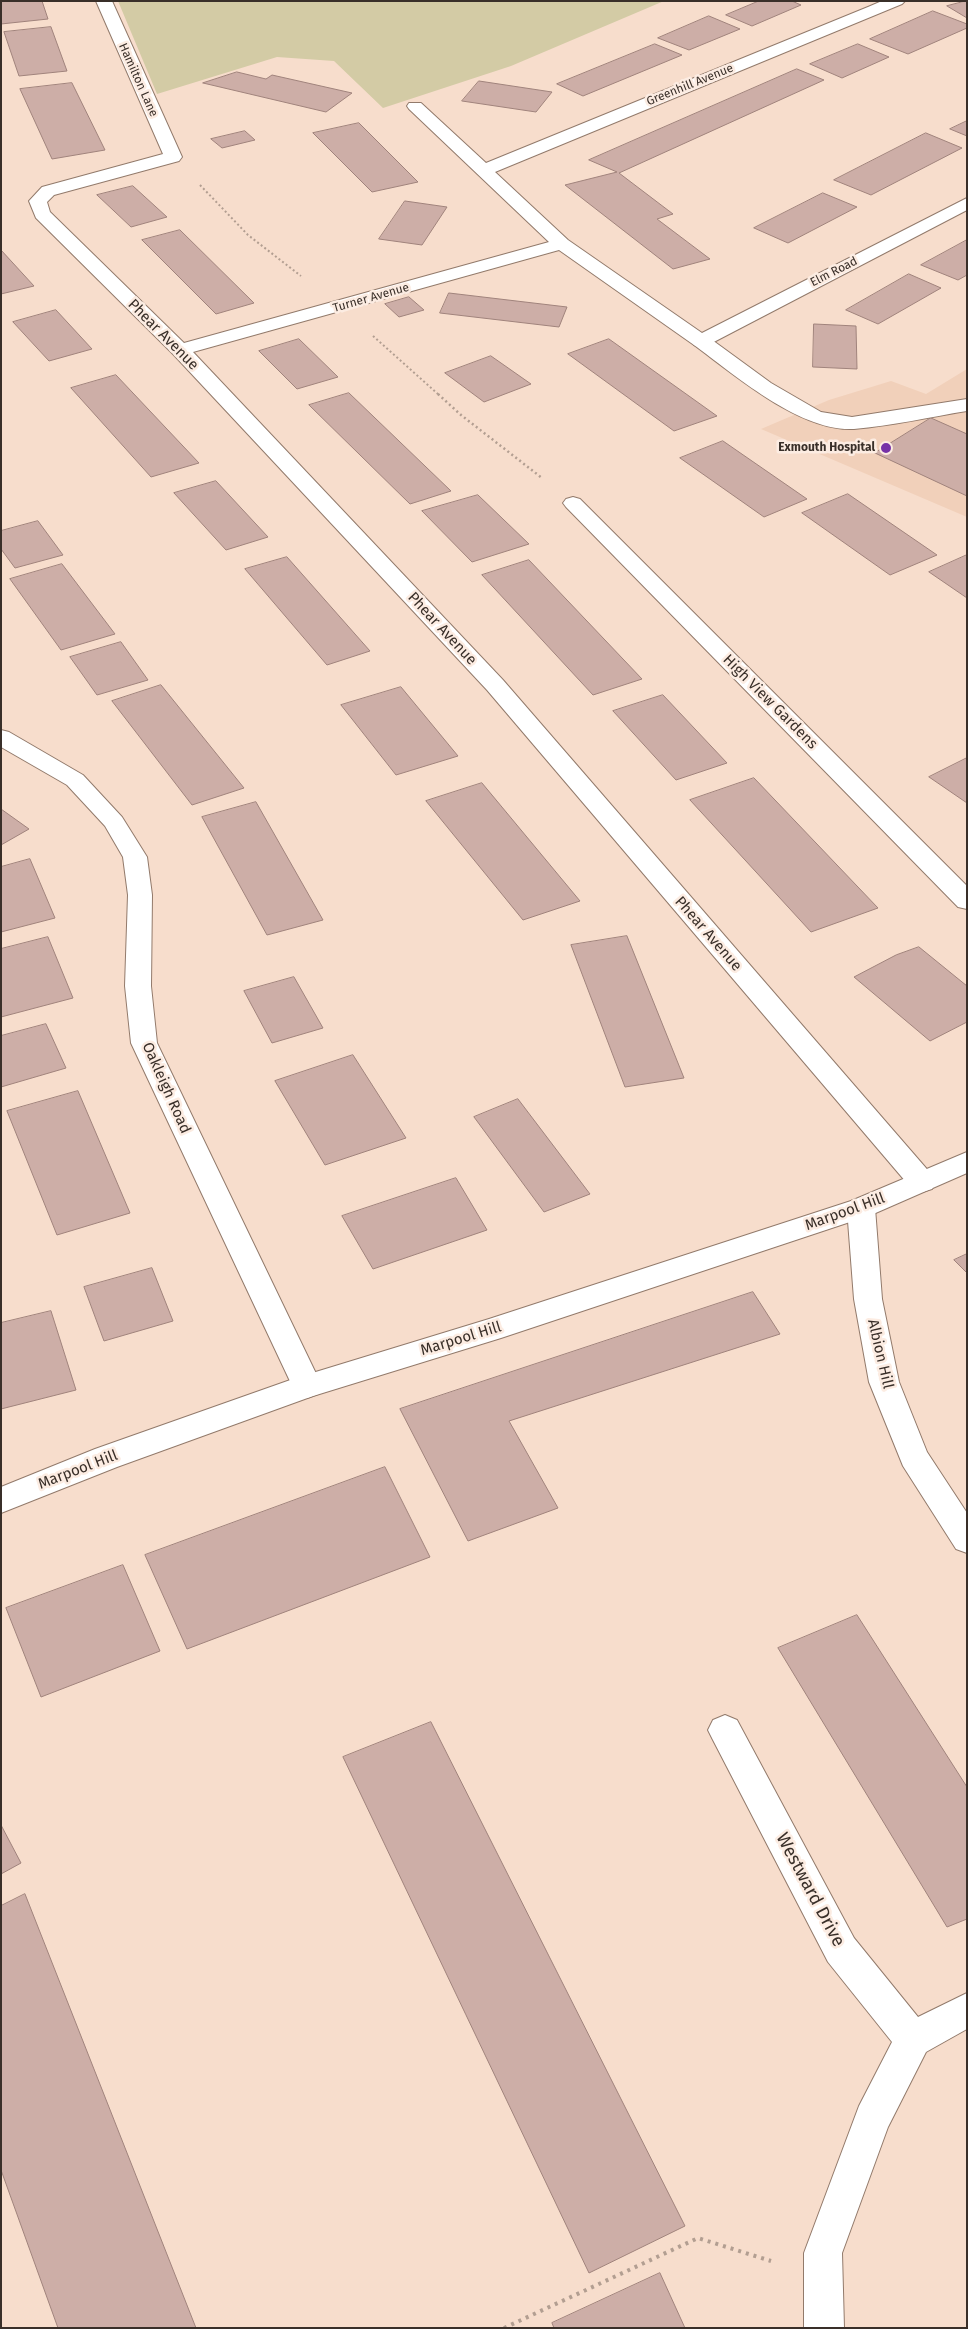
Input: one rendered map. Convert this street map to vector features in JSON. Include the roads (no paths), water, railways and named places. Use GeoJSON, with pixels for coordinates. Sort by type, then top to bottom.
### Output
{"type":"FeatureCollection","features":[{"type":"Feature","properties":{"kind":"street","name":"Hamilton Lane"},"geometry":{"type":"LineString","coordinates":[[104,1],[174,157]]}},
{"type":"Feature","properties":{"kind":"street","name":"Greenhill Avenue"},"geometry":{"type":"LineString","coordinates":[[484,170],[897,1]]}},
{"type":"Feature","properties":{"kind":"street"},"geometry":{"type":"LineString","coordinates":[[415,106],[562,244],[764,387],[815,417],[852,423],[967,405]]}},
{"type":"Feature","properties":{"kind":"street","name":"Phear Avenue"},"geometry":{"type":"LineString","coordinates":[[174,157],[48,191],[38,201],[42,214],[180,350],[495,685],[922,1182]]}},
{"type":"Feature","properties":{"kind":"street","name":"Elm Road"},"geometry":{"type":"LineString","coordinates":[[701,341],[967,203]]}},
{"type":"Feature","properties":{"kind":"street","name":"Turner Avenue"},"geometry":{"type":"LineString","coordinates":[[180,350],[562,244]]}},
{"type":"Feature","properties":{"kind":"street","name":"High View Gardens"},"geometry":{"type":"LineString","coordinates":[[573,503],[967,901]]}},
{"type":"Feature","properties":{"kind":"street","name":"Oakleigh Road"},"geometry":{"type":"LineString","coordinates":[[1,737],[75,780],[114,822],[135,857],[140,895],[138,986],[144,1043],[307,1386]]}},
{"type":"Feature","properties":{"kind":"street","name":"Marpool Hill"},"geometry":{"type":"LineString","coordinates":[[1,1500],[106,1458],[307,1386],[491,1330],[861,1208],[967,1162]]}},
{"type":"Feature","properties":{"kind":"street","name":"Albion Hill"},"geometry":{"type":"LineString","coordinates":[[861,1208],[868,1299],[884,1382],[914,1457],[967,1540]]}},
{"type":"Feature","properties":{"kind":"street","name":"Westward Drive"},"geometry":{"type":"LineString","coordinates":[[725,1730],[841,1950],[913,2038]]}},
{"type":"Feature","properties":{"kind":"street"},"geometry":{"type":"LineString","coordinates":[[824,2328],[823,2253],[872,2119],[913,2038],[967,2010]]}},
{"type":"Feature","properties":{"kind":"place","name":"Exmouth Hospital"},"geometry":{"type":"Point","coordinates":[886,448]}}]}
